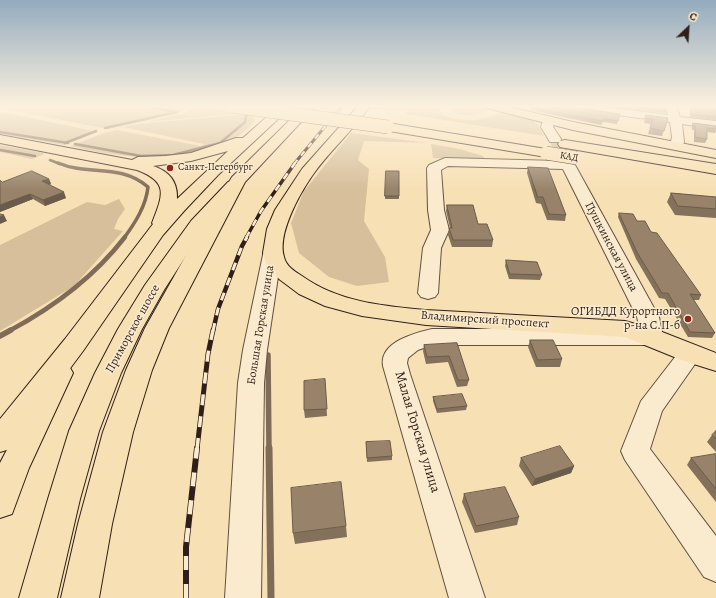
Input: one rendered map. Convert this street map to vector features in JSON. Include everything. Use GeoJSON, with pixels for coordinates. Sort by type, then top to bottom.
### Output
{"type":"FeatureCollection","features":[{"type":"Feature","properties":{"kind":"main road"},"geometry":{"type":"LineString","coordinates":[[106,159],[145,161],[182,159],[241,141],[252,134]]}},
{"type":"Feature","properties":{"kind":"main road"},"geometry":{"type":"LineString","coordinates":[[0,440],[74,345],[157,231],[178,207],[213,172],[254,134]]}},
{"type":"Feature","properties":{"kind":"main road","name":"Приморское шоссе"},"geometry":{"type":"LineString","coordinates":[[38,598],[64,499],[84,431],[108,373],[130,329],[152,290],[197,225],[283,134]]}},
{"type":"Feature","properties":{"kind":"main road","name":"Большая Горская улица"},"geometry":{"type":"LineString","coordinates":[[273,250],[281,212],[309,170],[340,134]]}},
{"type":"Feature","properties":{"kind":"main road","name":"КАД"},"geometry":{"type":"LineString","coordinates":[[475,134],[716,169]]}},
{"type":"Feature","properties":{"kind":"main road"},"geometry":{"type":"LineString","coordinates":[[615,134],[716,154]]}},
{"type":"Feature","properties":{"kind":"main road"},"geometry":{"type":"LineString","coordinates":[[0,140],[147,168],[165,178],[168,184],[169,199],[157,231]]}},
{"type":"Feature","properties":{"kind":"main road","name":"КАД"},"geometry":{"type":"LineString","coordinates":[[552,144],[570,161],[716,182]]}},
{"type":"Feature","properties":{"kind":"main road"},"geometry":{"type":"LineString","coordinates":[[80,598],[95,524],[120,425],[139,370],[157,328],[238,180]]}},
{"type":"Feature","properties":{"kind":"main road","name":"Владимирский проспект"},"geometry":{"type":"LineString","coordinates":[[273,250],[275,260],[282,271],[302,287],[335,301],[382,312],[433,317],[618,328],[638,332],[703,358]]}},
{"type":"Feature","properties":{"kind":"main road"},"geometry":{"type":"LineString","coordinates":[[0,503],[13,468],[74,345]]}},
{"type":"Feature","properties":{"kind":"street"},"geometry":{"type":"LineString","coordinates":[[549,134],[552,144]]}},
{"type":"Feature","properties":{"kind":"street"},"geometry":{"type":"LineString","coordinates":[[677,134],[677,146]]}},
{"type":"Feature","properties":{"kind":"street"},"geometry":{"type":"LineString","coordinates":[[428,293],[432,248],[440,230],[436,210],[434,168],[445,162],[570,161]]}},
{"type":"Feature","properties":{"kind":"street","name":"Пушкинская улица"},"geometry":{"type":"LineString","coordinates":[[570,161],[648,317],[652,337]]}},
{"type":"Feature","properties":{"kind":"street","name":"Большая Горская улица"},"geometry":{"type":"LineString","coordinates":[[243,598],[251,383],[264,295],[273,250]]}},
{"type":"Feature","properties":{"kind":"street"},"geometry":{"type":"LineString","coordinates":[[264,295],[267,291],[278,285],[291,284],[302,287]]}},
{"type":"Feature","properties":{"kind":"street","name":"Малая Горская улица"},"geometry":{"type":"LineString","coordinates":[[467,598],[398,374],[395,362],[398,353],[419,339],[432,337],[652,337]]}},
{"type":"Feature","properties":{"kind":"street"},"geometry":{"type":"LineString","coordinates":[[703,358],[650,408],[635,451],[716,564]]}},
{"type":"Feature","properties":{"kind":"shaded area"},"geometry":{"type":"Polygon","coordinates":[[[0,134],[93,134],[64,145],[0,134]]]}},
{"type":"Feature","properties":{"kind":"shaded area"},"geometry":{"type":"Polygon","coordinates":[[[102,134],[138,134],[201,146],[204,144],[156,134],[240,134],[217,147],[193,154],[168,157],[117,155],[71,146],[102,134]]]}},
{"type":"Feature","properties":{"kind":"shaded area"},"geometry":{"type":"Polygon","coordinates":[[[350,134],[428,143],[364,141],[358,160],[369,169],[364,221],[385,257],[389,282],[357,286],[329,277],[299,253],[291,223],[304,191],[350,134]]]}},
{"type":"Feature","properties":{"kind":"shaded area"},"geometry":{"type":"Polygon","coordinates":[[[531,134],[543,134],[544,136],[531,134]]]}},
{"type":"Feature","properties":{"kind":"shaded area"},"geometry":{"type":"Polygon","coordinates":[[[431,144],[460,149],[483,156],[485,159],[433,158],[431,144]]]}},
{"type":"Feature","properties":{"kind":"shaded area"},"geometry":{"type":"Polygon","coordinates":[[[0,145],[44,154],[32,159],[0,152],[0,145]]]}},
{"type":"Feature","properties":{"kind":"shaded area"},"geometry":{"type":"Polygon","coordinates":[[[119,199],[125,209],[118,219],[114,229],[123,231],[74,286],[0,331],[0,245],[87,202],[105,205],[119,199]]]}},
{"type":"Feature","properties":{"kind":"building"},"geometry":{"type":"Polygon","coordinates":[[[695,134],[707,134],[707,139],[695,137],[695,134]]]}},
{"type":"Feature","properties":{"kind":"building"},"geometry":{"type":"Polygon","coordinates":[[[528,167],[548,168],[566,215],[549,214],[543,197],[538,197],[528,167]]]}},
{"type":"Feature","properties":{"kind":"building"},"geometry":{"type":"Polygon","coordinates":[[[32,171],[49,179],[42,181],[64,192],[43,200],[30,194],[0,205],[0,180],[2,182],[32,171]]]}},
{"type":"Feature","properties":{"kind":"building"},"geometry":{"type":"Polygon","coordinates":[[[386,171],[399,171],[399,196],[385,196],[386,171]]]}},
{"type":"Feature","properties":{"kind":"building"},"geometry":{"type":"Polygon","coordinates":[[[671,193],[716,197],[716,209],[678,206],[671,193]]]}},
{"type":"Feature","properties":{"kind":"building"},"geometry":{"type":"Polygon","coordinates":[[[447,205],[473,205],[478,224],[487,224],[493,240],[453,240],[449,228],[452,228],[447,205]]]}},
{"type":"Feature","properties":{"kind":"building"},"geometry":{"type":"Polygon","coordinates":[[[619,213],[633,214],[637,221],[645,221],[651,232],[657,233],[701,295],[690,294],[715,333],[690,332],[668,293],[662,293],[638,254],[619,213]]]}},
{"type":"Feature","properties":{"kind":"building"},"geometry":{"type":"Polygon","coordinates":[[[506,260],[537,262],[542,275],[510,274],[506,260]]]}},
{"type":"Feature","properties":{"kind":"building"},"geometry":{"type":"Polygon","coordinates":[[[530,340],[553,340],[562,359],[538,360],[530,340]]]}},
{"type":"Feature","properties":{"kind":"building"},"geometry":{"type":"Polygon","coordinates":[[[457,343],[469,380],[458,380],[449,356],[427,357],[424,345],[457,343]]]}},
{"type":"Feature","properties":{"kind":"building"},"geometry":{"type":"Polygon","coordinates":[[[325,379],[327,409],[304,410],[304,381],[325,379]]]}},
{"type":"Feature","properties":{"kind":"building"},"geometry":{"type":"Polygon","coordinates":[[[462,394],[467,406],[437,409],[433,397],[462,394]]]}},
{"type":"Feature","properties":{"kind":"building"},"geometry":{"type":"Polygon","coordinates":[[[716,431],[716,439],[712,435],[716,431]]]}},
{"type":"Feature","properties":{"kind":"building"},"geometry":{"type":"Polygon","coordinates":[[[390,441],[392,456],[367,458],[366,442],[390,441]]]}},
{"type":"Feature","properties":{"kind":"building"},"geometry":{"type":"Polygon","coordinates":[[[560,446],[574,466],[535,479],[521,458],[560,446]]]}},
{"type":"Feature","properties":{"kind":"building"},"geometry":{"type":"Polygon","coordinates":[[[716,454],[716,489],[691,458],[716,454]]]}},
{"type":"Feature","properties":{"kind":"building"},"geometry":{"type":"Polygon","coordinates":[[[341,482],[346,526],[293,533],[291,488],[341,482]]]}},
{"type":"Feature","properties":{"kind":"building"},"geometry":{"type":"Polygon","coordinates":[[[505,487],[519,517],[476,526],[464,494],[505,487]]]}},
{"type":"Feature","properties":{"kind":"waterway"},"geometry":{"type":"LineString","coordinates":[[12,134],[66,143]]}},
{"type":"Feature","properties":{"kind":"waterway"},"geometry":{"type":"LineString","coordinates":[[66,143],[88,134]]}},
{"type":"Feature","properties":{"kind":"waterway"},"geometry":{"type":"LineString","coordinates":[[75,144],[141,156],[173,155],[220,143],[231,134]]}},
{"type":"Feature","properties":{"kind":"waterway"},"geometry":{"type":"LineString","coordinates":[[0,150],[35,156]]}},
{"type":"Feature","properties":{"kind":"waterway"},"geometry":{"type":"LineString","coordinates":[[50,160],[60,164]]}},
{"type":"Feature","properties":{"kind":"waterway"},"geometry":{"type":"LineString","coordinates":[[58,163],[81,169],[115,172],[126,175],[148,187],[142,208],[124,238]]}},
{"type":"Feature","properties":{"kind":"waterway"},"geometry":{"type":"LineString","coordinates":[[9,331],[42,312],[87,278],[113,252],[125,237]]}},
{"type":"Feature","properties":{"kind":"waterway"},"geometry":{"type":"LineString","coordinates":[[0,336],[11,330]]}},
{"type":"Feature","properties":{"kind":"waterway"},"geometry":{"type":"LineString","coordinates":[[268,355],[269,449]]}},
{"type":"Feature","properties":{"kind":"waterway"},"geometry":{"type":"LineString","coordinates":[[269,448],[271,598]]}},
{"type":"Feature","properties":{"kind":"tunnel"},"geometry":{"type":"LineString","coordinates":[[555,139],[565,160]]}},
{"type":"Feature","properties":{"kind":"railway"},"geometry":{"type":"LineString","coordinates":[[294,164],[319,134]]}},
{"type":"Feature","properties":{"kind":"railway"},"geometry":{"type":"LineString","coordinates":[[246,238],[261,211],[295,163]]}},
{"type":"Feature","properties":{"kind":"railway"},"geometry":{"type":"LineString","coordinates":[[213,331],[218,309],[242,246],[247,237]]}},
{"type":"Feature","properties":{"kind":"railway"},"geometry":{"type":"LineString","coordinates":[[197,449],[208,354],[213,330]]}},
{"type":"Feature","properties":{"kind":"railway"},"geometry":{"type":"LineString","coordinates":[[186,598],[186,547],[197,448]]}},
{"type":"Feature","properties":{"kind":"place","name":"Санкт-Петербург"},"geometry":{"type":"Point","coordinates":[170,168]}},
{"type":"Feature","properties":{"kind":"place","name":"ОГИБДД Курортного р-на С.П-б"},"geometry":{"type":"Point","coordinates":[688,319]}}]}
